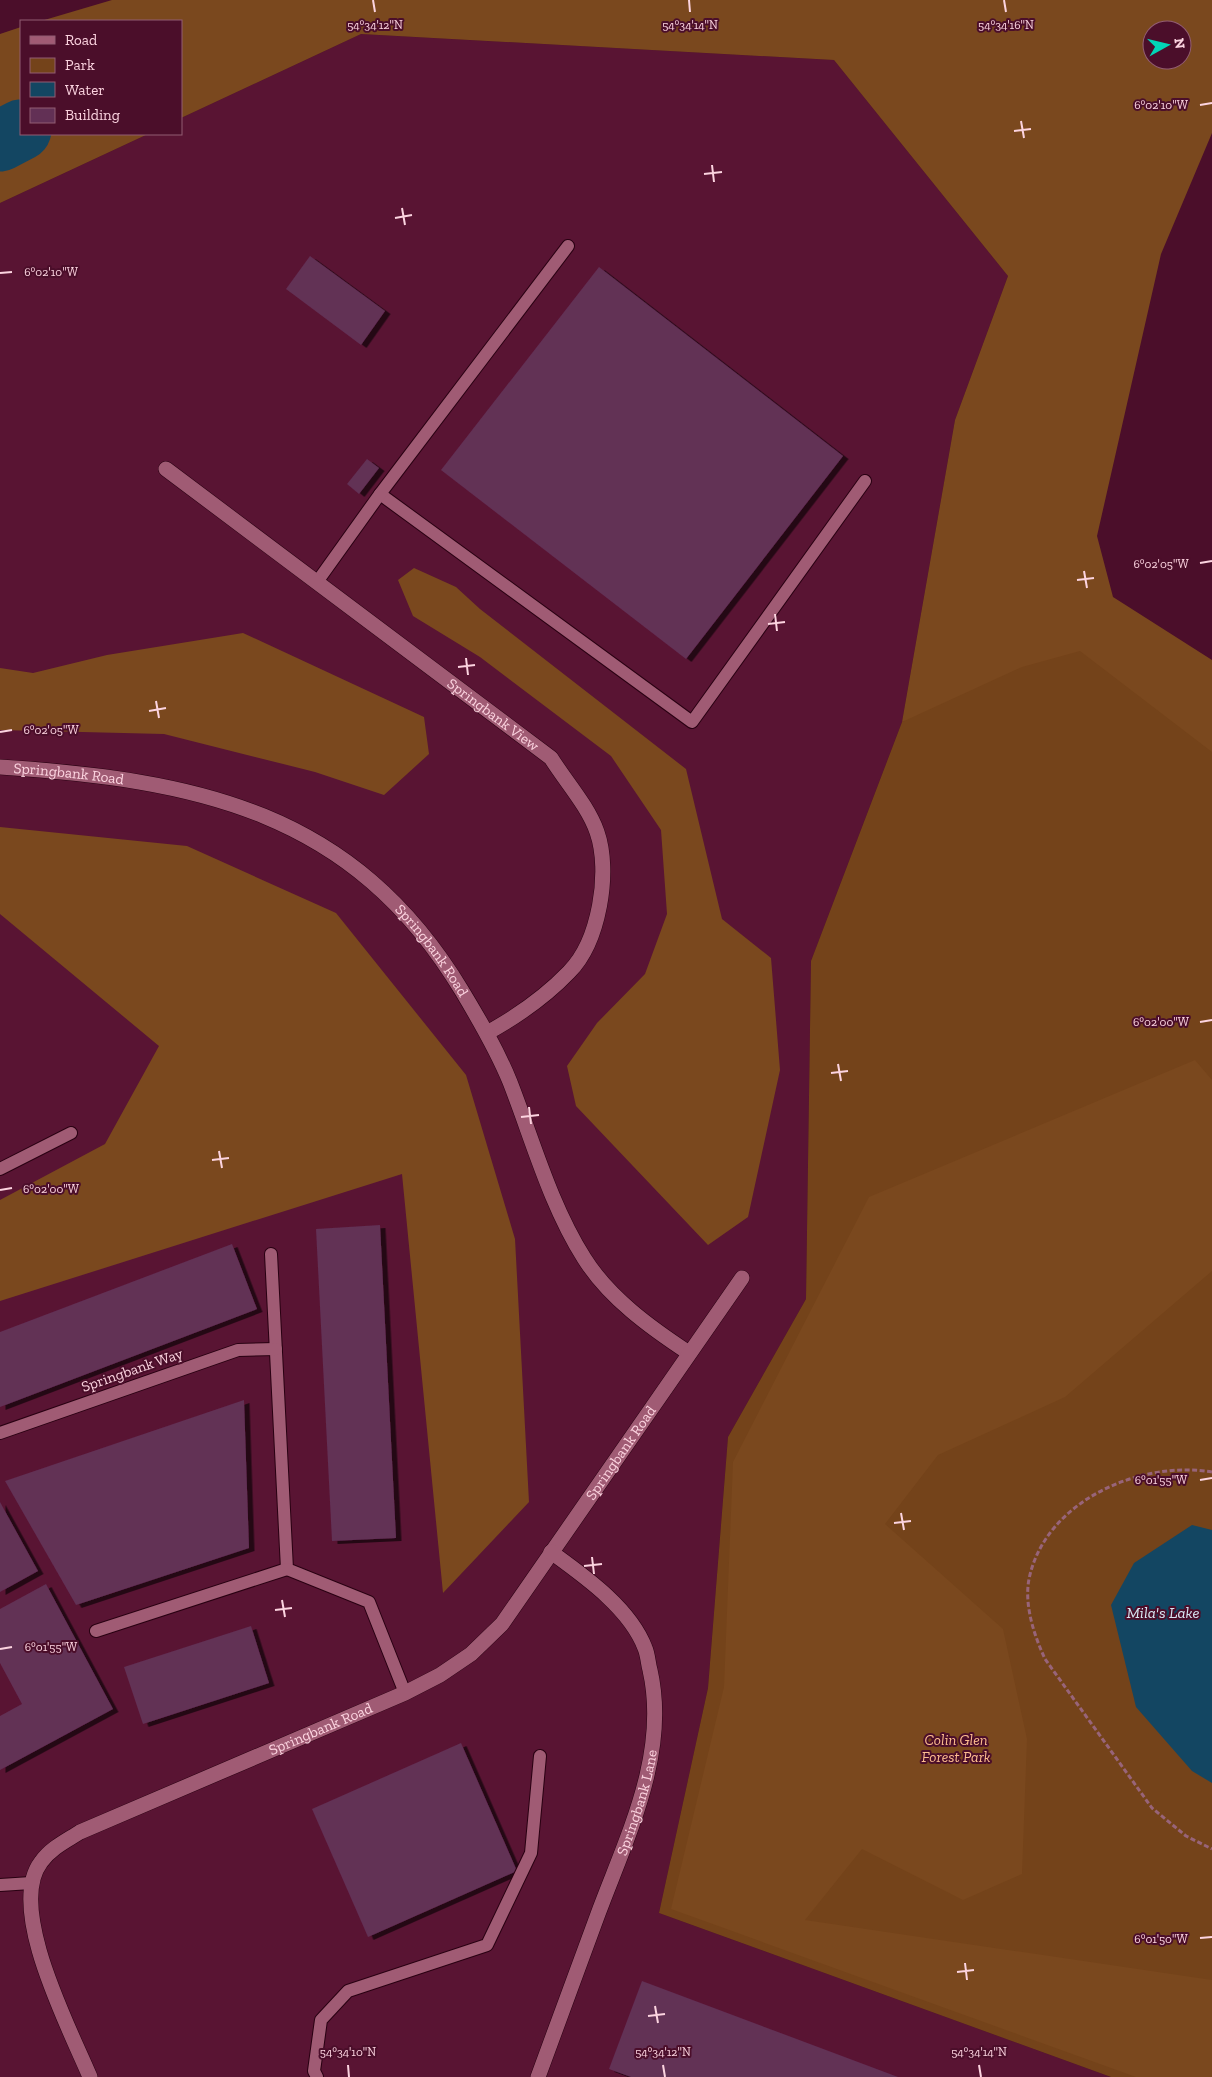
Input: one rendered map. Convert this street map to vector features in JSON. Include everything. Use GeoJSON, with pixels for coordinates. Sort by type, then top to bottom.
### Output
{"type":"FeatureCollection","features":[{"type":"Feature","properties":{"kind":"street","name":"Springbank View"},"geometry":{"type":"LineString","coordinates":[[166,469],[551,758],[585,809],[597,832],[602,860],[603,889],[596,921],[586,947],[570,971],[511,1018],[487,1033]]}},
{"type":"Feature","properties":{"kind":"street","name":"Springbank Road"},"geometry":{"type":"LineString","coordinates":[[0,767],[106,776],[167,786],[227,801],[287,825],[332,851],[376,883],[420,930],[453,976],[487,1033],[509,1080],[539,1162],[566,1225],[585,1260],[607,1286],[635,1314],[689,1353]]}},
{"type":"Feature","properties":{"kind":"street","name":"Springbank Road"},"geometry":{"type":"LineString","coordinates":[[90,2077],[42,1963],[32,1922],[31,1883],[40,1863],[56,1847],[80,1832],[405,1693],[440,1675],[471,1654],[502,1624],[742,1278]]}},
{"type":"Feature","properties":{"kind":"street","name":"Springbank Lane"},"geometry":{"type":"LineString","coordinates":[[538,2077],[640,1801],[653,1750],[655,1715],[653,1683],[645,1648],[628,1617],[585,1578],[551,1552]]}},
{"type":"Feature","properties":{"kind":"lane"},"geometry":{"type":"LineString","coordinates":[[317,582],[380,494],[568,246]]}},
{"type":"Feature","properties":{"kind":"lane"},"geometry":{"type":"LineString","coordinates":[[380,494],[692,722],[865,481]]}},
{"type":"Feature","properties":{"kind":"lane"},"geometry":{"type":"LineString","coordinates":[[0,1169],[70,1133]]}},
{"type":"Feature","properties":{"kind":"lane"},"geometry":{"type":"LineString","coordinates":[[271,1254],[288,1569]]}},
{"type":"Feature","properties":{"kind":"lane","name":"Springbank Way"},"geometry":{"type":"LineString","coordinates":[[0,1434],[238,1350],[276,1349]]}},
{"type":"Feature","properties":{"kind":"lane"},"geometry":{"type":"LineString","coordinates":[[96,1631],[288,1569],[370,1602],[405,1693]]}},
{"type":"Feature","properties":{"kind":"lane"},"geometry":{"type":"LineString","coordinates":[[317,2077],[314,2071],[321,2020],[348,1991],[487,1945],[531,1853],[540,1756]]}},
{"type":"Feature","properties":{"kind":"lane"},"geometry":{"type":"LineString","coordinates":[[0,1885],[31,1883]]}},
{"type":"Feature","properties":{"kind":"path"},"geometry":{"type":"LineString","coordinates":[[1212,1472],[1196,1469],[1151,1473],[1106,1487],[1087,1500],[1055,1528],[1042,1545],[1033,1563],[1029,1581],[1029,1600],[1037,1642],[1046,1659],[1152,1808],[1186,1836],[1212,1849]]}},
{"type":"Feature","properties":{"kind":"shaded area"},"geometry":{"type":"Polygon","coordinates":[[[361,34],[834,60],[1008,276],[955,420],[902,722],[811,961],[806,1299],[728,1437],[708,1688],[659,1913],[1111,2077],[0,2077],[0,203],[146,135],[182,135],[182,118],[361,34]]]}},
{"type":"Feature","properties":{"kind":"green space"},"geometry":{"type":"Polygon","coordinates":[[[112,0],[1212,0],[1212,133],[1161,254],[1097,536],[1113,597],[1212,660],[1212,752],[1080,651],[1022,667],[902,722],[955,420],[1008,276],[834,60],[361,34],[182,118],[182,20],[44,20],[112,0]]]}},
{"type":"Feature","properties":{"kind":"green space"},"geometry":{"type":"Polygon","coordinates":[[[20,27],[20,135],[146,135],[0,203],[0,34],[20,27]]]}},
{"type":"Feature","properties":{"kind":"green space"},"geometry":{"type":"Polygon","coordinates":[[[414,568],[456,587],[480,609],[686,769],[722,919],[771,958],[780,1070],[748,1217],[708,1245],[576,1106],[567,1066],[597,1023],[645,974],[667,914],[661,830],[611,756],[480,657],[413,616],[398,580],[414,568]]]}},
{"type":"Feature","properties":{"kind":"green space","name":"Colin Glen Forest Park"},"geometry":{"type":"Polygon","coordinates":[[[1081,600],[1212,678],[1212,2077],[1111,2077],[659,1913],[708,1688],[728,1437],[806,1299],[811,961],[902,722],[1081,600]]]}},
{"type":"Feature","properties":{"kind":"green space"},"geometry":{"type":"Polygon","coordinates":[[[243,633],[424,717],[429,754],[384,795],[315,772],[164,734],[0,730],[0,668],[33,673],[107,655],[243,633]]]}},
{"type":"Feature","properties":{"kind":"green space"},"geometry":{"type":"Polygon","coordinates":[[[0,827],[187,846],[336,913],[466,1075],[515,1239],[529,1502],[443,1593],[402,1174],[0,1301],[0,1200],[105,1144],[159,1046],[0,914],[0,827]]]}},
{"type":"Feature","properties":{"kind":"green space"},"geometry":{"type":"Polygon","coordinates":[[[1195,1060],[1212,1080],[1212,1271],[1065,1397],[938,1455],[885,1524],[1003,1629],[1027,1739],[1022,1874],[963,1900],[862,1849],[805,1920],[1212,1980],[1212,2077],[1136,2077],[671,1909],[724,1687],[733,1462],[869,1197],[1195,1060]]]}},
{"type":"Feature","properties":{"kind":"water","name":"Mila's Lake"},"geometry":{"type":"Polygon","coordinates":[[[1192,1525],[1212,1530],[1212,1783],[1192,1771],[1136,1707],[1111,1605],[1134,1563],[1192,1525]]]}},
{"type":"Feature","properties":{"kind":"building"},"geometry":{"type":"Polygon","coordinates":[[[310,256],[385,311],[361,345],[286,289],[310,256]]]}},
{"type":"Feature","properties":{"kind":"building"},"geometry":{"type":"Polygon","coordinates":[[[599,267],[843,456],[686,659],[441,470],[599,267]]]}},
{"type":"Feature","properties":{"kind":"building"},"geometry":{"type":"Polygon","coordinates":[[[367,459],[379,468],[359,494],[347,484],[367,459]]]}},
{"type":"Feature","properties":{"kind":"building"},"geometry":{"type":"Polygon","coordinates":[[[380,1225],[396,1538],[332,1541],[316,1229],[380,1225]]]}},
{"type":"Feature","properties":{"kind":"building"},"geometry":{"type":"Polygon","coordinates":[[[232,1244],[257,1309],[0,1407],[0,1332],[232,1244]]]}},
{"type":"Feature","properties":{"kind":"building"},"geometry":{"type":"Polygon","coordinates":[[[244,1400],[249,1548],[76,1605],[5,1481],[244,1400]]]}},
{"type":"Feature","properties":{"kind":"building"},"geometry":{"type":"Polygon","coordinates":[[[0,1502],[38,1571],[0,1592],[0,1502]]]}},
{"type":"Feature","properties":{"kind":"building"},"geometry":{"type":"Polygon","coordinates":[[[46,1584],[113,1709],[0,1770],[0,1716],[22,1704],[0,1663],[0,1609],[46,1584]]]}},
{"type":"Feature","properties":{"kind":"building"},"geometry":{"type":"Polygon","coordinates":[[[251,1626],[269,1683],[143,1724],[124,1667],[251,1626]]]}},
{"type":"Feature","properties":{"kind":"building"},"geometry":{"type":"Polygon","coordinates":[[[461,1743],[517,1871],[368,1937],[312,1809],[461,1743]]]}},
{"type":"Feature","properties":{"kind":"building"},"geometry":{"type":"Polygon","coordinates":[[[642,1981],[898,2077],[631,2077],[609,2069],[642,1981]]]}},
{"type":"Feature","properties":{"kind":"waterway"},"geometry":{"type":"LineString","coordinates":[[0,141],[20,131]]}}]}
